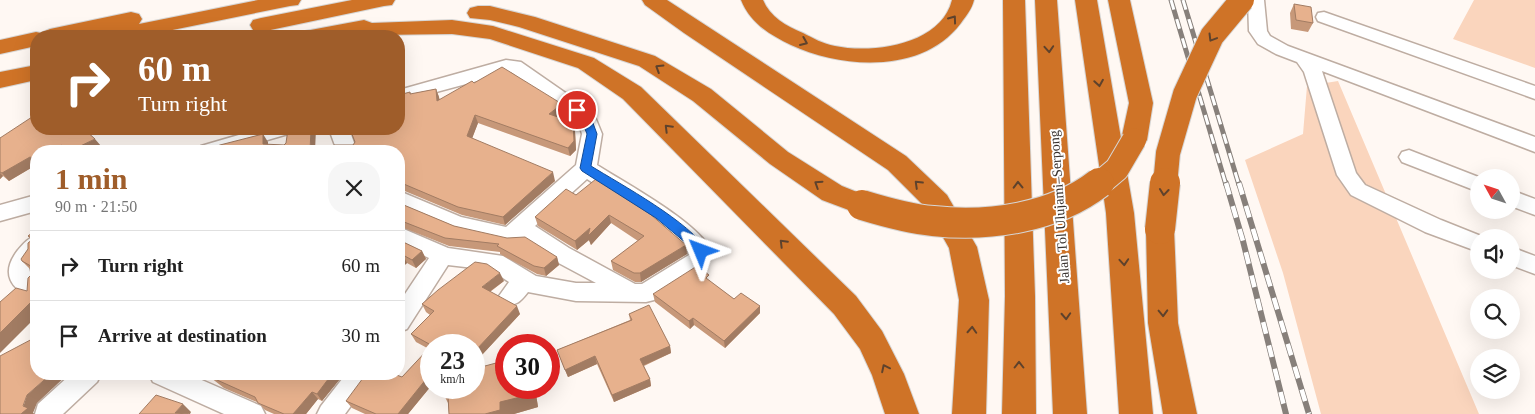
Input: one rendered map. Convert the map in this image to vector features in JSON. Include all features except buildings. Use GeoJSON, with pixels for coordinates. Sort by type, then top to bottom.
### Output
{"type":"FeatureCollection","features":[{"type":"Feature","properties":{"kind":"highway"},"geometry":{"type":"LineString","coordinates":[[78,30],[217,0]]}},
{"type":"Feature","properties":{"kind":"highway"},"geometry":{"type":"LineString","coordinates":[[141,30],[290,0]]}},
{"type":"Feature","properties":{"kind":"highway"},"geometry":{"type":"LineString","coordinates":[[236,30],[384,0]]}},
{"type":"Feature","properties":{"kind":"highway"},"geometry":{"type":"LineString","coordinates":[[653,0],[692,28],[897,163],[936,202],[963,247],[974,300],[969,414]]}},
{"type":"Feature","properties":{"kind":"highway"},"geometry":{"type":"LineString","coordinates":[[757,9],[777,30],[808,44],[839,54],[876,55],[906,51],[930,41],[949,24],[962,5],[963,0]]}},
{"type":"Feature","properties":{"kind":"highway"},"geometry":{"type":"LineString","coordinates":[[1014,0],[1020,296],[1019,414]]}},
{"type":"Feature","properties":{"kind":"highway","name":"Jalan Tol Ulujami–Serpong"},"geometry":{"type":"LineString","coordinates":[[1046,0],[1070,414]]}},
{"type":"Feature","properties":{"kind":"highway"},"geometry":{"type":"LineString","coordinates":[[1086,0],[1120,213],[1136,414]]}},
{"type":"Feature","properties":{"kind":"highway"},"geometry":{"type":"LineString","coordinates":[[345,30],[458,13],[490,14],[527,22],[647,60],[702,95],[779,158],[832,193],[862,205],[907,217],[960,224],[1021,218],[1073,200],[1115,171],[1134,140],[1142,103],[1118,0]]}},
{"type":"Feature","properties":{"kind":"highway"},"geometry":{"type":"LineString","coordinates":[[1180,414],[1163,323],[1160,229],[1168,153],[1185,94],[1212,36],[1242,0]]}},
{"type":"Feature","properties":{"kind":"highway"},"geometry":{"type":"LineString","coordinates":[[345,30],[452,27],[493,33],[586,63],[632,93],[845,305],[875,349],[888,374],[902,414]]}},
{"type":"Feature","properties":{"kind":"highway"},"geometry":{"type":"LineString","coordinates":[[0,48],[30,40]]}},
{"type":"Feature","properties":{"kind":"highway"},"geometry":{"type":"LineString","coordinates":[[0,59],[30,52]]}},
{"type":"Feature","properties":{"kind":"highway"},"geometry":{"type":"LineString","coordinates":[[0,80],[30,74]]}},
{"type":"Feature","properties":{"kind":"highway"},"geometry":{"type":"LineString","coordinates":[[0,98],[30,92]]}},
{"type":"Feature","properties":{"kind":"street"},"geometry":{"type":"LineString","coordinates":[[1256,0],[1258,31],[1264,40],[1282,50],[1535,145]]}},
{"type":"Feature","properties":{"kind":"street"},"geometry":{"type":"LineString","coordinates":[[1324,16],[1535,93]]}},
{"type":"Feature","properties":{"kind":"street"},"geometry":{"type":"LineString","coordinates":[[1303,58],[1313,71],[1323,97],[1347,175],[1358,190],[1433,226],[1470,240]]}},
{"type":"Feature","properties":{"kind":"street"},"geometry":{"type":"LineString","coordinates":[[405,94],[506,66],[515,66],[586,117],[592,134],[586,168],[510,236]]}},
{"type":"Feature","properties":{"kind":"street"},"geometry":{"type":"LineString","coordinates":[[228,145],[261,135]]}},
{"type":"Feature","properties":{"kind":"street"},"geometry":{"type":"LineString","coordinates":[[1409,157],[1470,181]]}},
{"type":"Feature","properties":{"kind":"street"},"geometry":{"type":"LineString","coordinates":[[405,238],[443,255],[458,259],[495,262],[517,288],[531,284],[576,292],[646,293],[698,260],[701,251],[696,245],[660,215],[586,168]]}},
{"type":"Feature","properties":{"kind":"street"},"geometry":{"type":"LineString","coordinates":[[1520,201],[1535,207]]}},
{"type":"Feature","properties":{"kind":"street"},"geometry":{"type":"LineString","coordinates":[[405,203],[458,224],[510,236],[532,234],[561,254],[598,273],[630,293]]}},
{"type":"Feature","properties":{"kind":"street"},"geometry":{"type":"LineString","coordinates":[[0,213],[30,205]]}},
{"type":"Feature","properties":{"kind":"street"},"geometry":{"type":"LineString","coordinates":[[30,251],[19,265],[17,273],[20,280],[30,286]]}},
{"type":"Feature","properties":{"kind":"street"},"geometry":{"type":"LineString","coordinates":[[405,313],[443,255]]}},
{"type":"Feature","properties":{"kind":"street"},"geometry":{"type":"LineString","coordinates":[[1520,259],[1535,265]]}},
{"type":"Feature","properties":{"kind":"street"},"geometry":{"type":"LineString","coordinates":[[47,412],[82,380]]}},
{"type":"Feature","properties":{"kind":"street"},"geometry":{"type":"LineString","coordinates":[[176,380],[252,414]]}},
{"type":"Feature","properties":{"kind":"street"},"geometry":{"type":"LineString","coordinates":[[330,414],[356,380]]}},
{"type":"Feature","properties":{"kind":"shaded area"},"geometry":{"type":"Polygon","coordinates":[[[1474,0],[1535,0],[1535,68],[1453,39],[1474,0]]]}},
{"type":"Feature","properties":{"kind":"shaded area"},"geometry":{"type":"Polygon","coordinates":[[[1338,81],[1470,393],[1470,399],[1473,399],[1479,414],[1321,414],[1283,273],[1245,160],[1303,134],[1307,86],[1338,81]]]}},
{"type":"Feature","properties":{"kind":"railway"},"geometry":{"type":"LineString","coordinates":[[1171,0],[1226,185]]}},
{"type":"Feature","properties":{"kind":"railway"},"geometry":{"type":"LineString","coordinates":[[1183,0],[1239,185]]}},
{"type":"Feature","properties":{"kind":"railway"},"geometry":{"type":"LineString","coordinates":[[1226,183],[1243,241],[1286,414]]}},
{"type":"Feature","properties":{"kind":"railway"},"geometry":{"type":"LineString","coordinates":[[1239,183],[1309,414]]}},
{"type":"Feature","properties":{"kind":"route"},"geometry":{"type":"LineString","coordinates":[[577,110],[586,117],[592,134],[586,168],[660,215],[701,251]]}}]}
